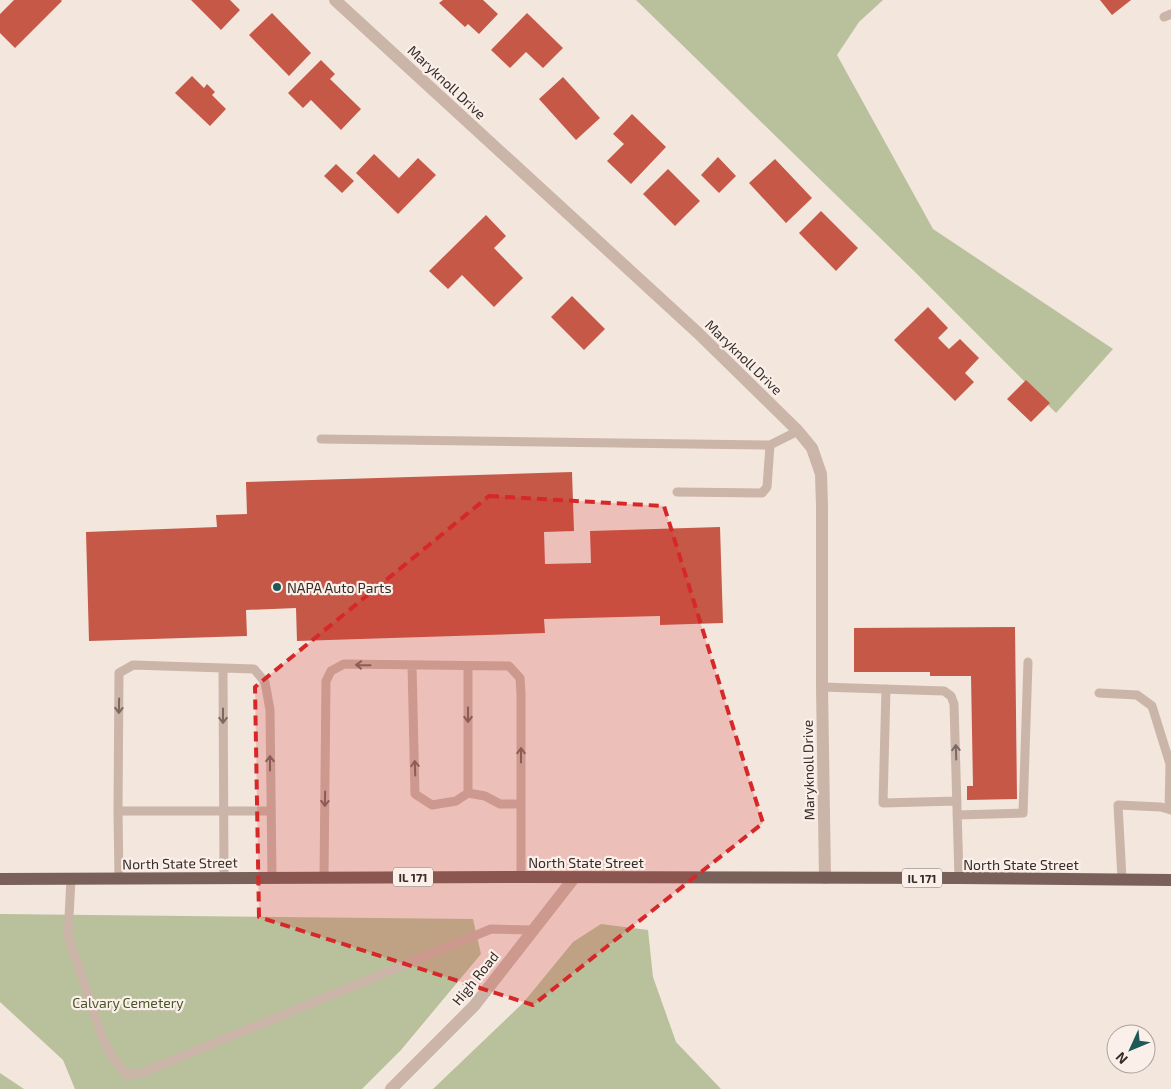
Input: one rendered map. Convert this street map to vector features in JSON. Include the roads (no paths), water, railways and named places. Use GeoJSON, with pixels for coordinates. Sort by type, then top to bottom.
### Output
{"type":"FeatureCollection","features":[{"type":"Feature","properties":{"kind":"main road","name":"North State Street"},"geometry":{"type":"LineString","coordinates":[[0,879],[520,877],[1171,880]]}},
{"type":"Feature","properties":{"kind":"street","name":"Maryknoll Drive"},"geometry":{"type":"LineString","coordinates":[[335,0],[698,333],[798,431],[812,448],[821,474],[822,506],[825,878]]}},
{"type":"Feature","properties":{"kind":"street","name":"High Road"},"geometry":{"type":"LineString","coordinates":[[391,1089],[474,1006],[574,878]]}},
{"type":"Feature","properties":{"kind":"lane"},"geometry":{"type":"LineString","coordinates":[[321,440],[770,446],[798,431]]}},
{"type":"Feature","properties":{"kind":"lane"},"geometry":{"type":"LineString","coordinates":[[678,492],[762,493],[768,487],[770,446]]}},
{"type":"Feature","properties":{"kind":"lane"},"geometry":{"type":"LineString","coordinates":[[957,815],[1023,813],[1028,662]]}},
{"type":"Feature","properties":{"kind":"lane"},"geometry":{"type":"LineString","coordinates":[[324,878],[326,681],[332,671],[344,664],[509,666],[520,678],[520,877]]}},
{"type":"Feature","properties":{"kind":"lane"},"geometry":{"type":"LineString","coordinates":[[120,879],[118,812],[119,673],[133,665],[254,669],[265,682],[270,710],[272,877]]}},
{"type":"Feature","properties":{"kind":"lane"},"geometry":{"type":"LineString","coordinates":[[412,665],[415,794],[432,804],[456,801],[468,793],[485,796],[500,804],[521,804]]}},
{"type":"Feature","properties":{"kind":"lane"},"geometry":{"type":"LineString","coordinates":[[468,666],[468,793]]}},
{"type":"Feature","properties":{"kind":"lane"},"geometry":{"type":"LineString","coordinates":[[223,668],[224,877]]}},
{"type":"Feature","properties":{"kind":"lane"},"geometry":{"type":"LineString","coordinates":[[822,688],[944,691],[951,696],[954,704],[959,878]]}},
{"type":"Feature","properties":{"kind":"lane"},"geometry":{"type":"LineString","coordinates":[[886,689],[883,803],[957,801]]}},
{"type":"Feature","properties":{"kind":"lane"},"geometry":{"type":"LineString","coordinates":[[1099,694],[1137,695],[1152,706],[1170,764],[1170,809],[1118,805],[1122,879]]}},
{"type":"Feature","properties":{"kind":"lane"},"geometry":{"type":"LineString","coordinates":[[118,812],[271,811]]}},
{"type":"Feature","properties":{"kind":"lane"},"geometry":{"type":"LineString","coordinates":[[71,879],[68,936],[103,1039],[113,1058],[127,1075],[142,1073],[491,929],[533,930]]}},
{"type":"Feature","properties":{"kind":"place","name":"NAPA Auto Parts"},"geometry":{"type":"Point","coordinates":[277,587]}},
{"type":"Feature","properties":{"kind":"park label","name":"Calvary Cemetery"},"geometry":{"type":"Point","coordinates":[128,1002]}}]}
